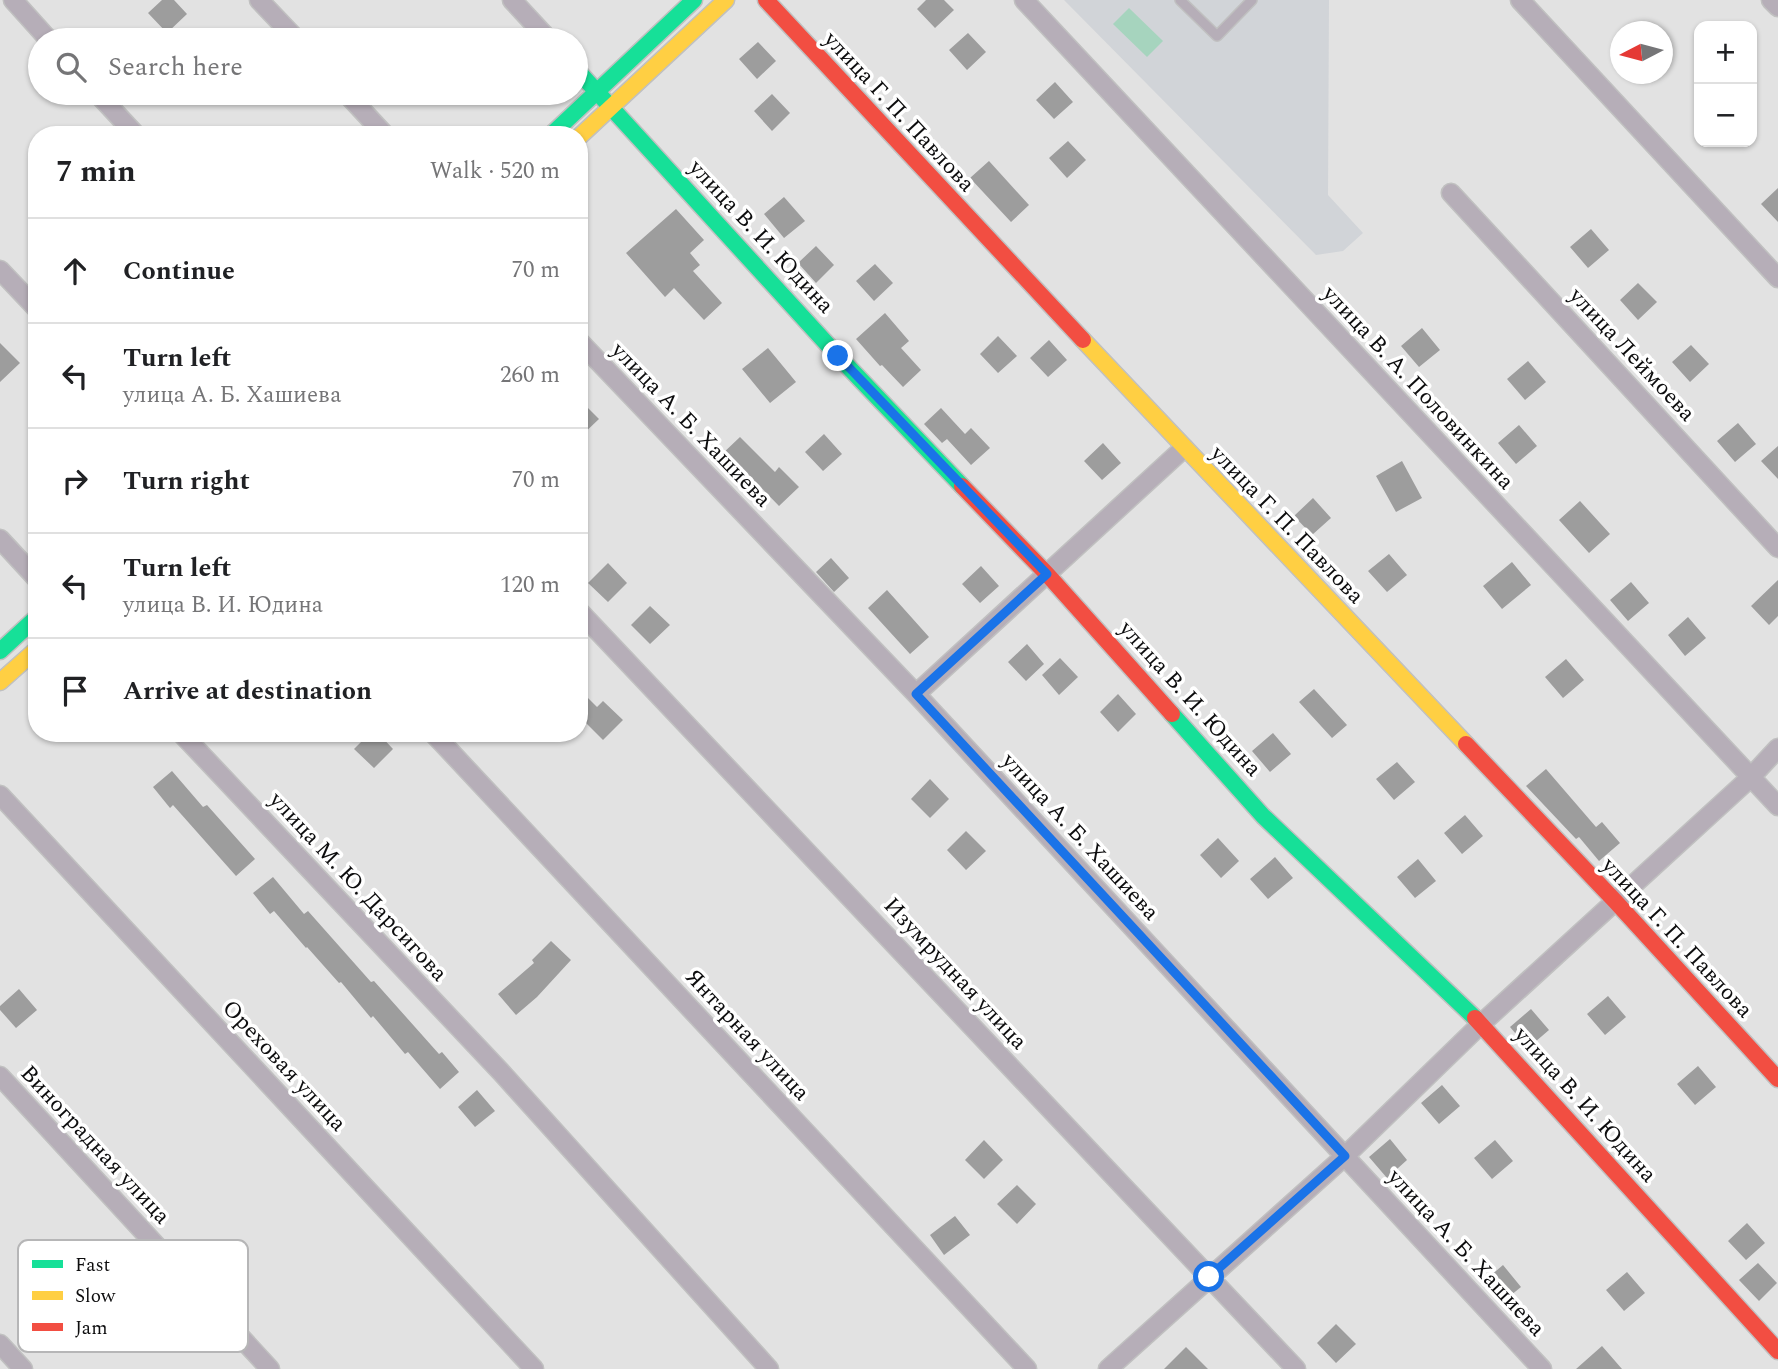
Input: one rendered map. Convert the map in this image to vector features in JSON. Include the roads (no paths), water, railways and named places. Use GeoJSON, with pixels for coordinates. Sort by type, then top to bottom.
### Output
{"type":"FeatureCollection","features":[{"type":"Feature","properties":{"kind":"street"},"geometry":{"type":"LineString","coordinates":[[13,0],[38,28]]}},
{"type":"Feature","properties":{"kind":"street"},"geometry":{"type":"LineString","coordinates":[[259,0],[286,28]]}},
{"type":"Feature","properties":{"kind":"street"},"geometry":{"type":"LineString","coordinates":[[512,0],[538,28]]}},
{"type":"Feature","properties":{"kind":"street"},"geometry":{"type":"LineString","coordinates":[[588,100],[694,0]]}},
{"type":"Feature","properties":{"kind":"street"},"geometry":{"type":"LineString","coordinates":[[588,129],[726,0]]}},
{"type":"Feature","properties":{"kind":"street","name":"улица Г. П. Павлова"},"geometry":{"type":"LineString","coordinates":[[766,0],[1184,448],[1615,901],[1778,1079]]}},
{"type":"Feature","properties":{"kind":"street","name":"улица В. А. Половинкина"},"geometry":{"type":"LineString","coordinates":[[1024,0],[1778,806]]}},
{"type":"Feature","properties":{"kind":"street"},"geometry":{"type":"LineString","coordinates":[[1520,0],[1778,278]]}},
{"type":"Feature","properties":{"kind":"street"},"geometry":{"type":"LineString","coordinates":[[1772,0],[1778,7]]}},
{"type":"Feature","properties":{"kind":"street","name":"улица В. И. Юдина"},"geometry":{"type":"LineString","coordinates":[[588,83],[838,356],[1047,574],[1263,816],[1481,1024],[1778,1351]]}},
{"type":"Feature","properties":{"kind":"street"},"geometry":{"type":"LineString","coordinates":[[108,105],[127,126]]}},
{"type":"Feature","properties":{"kind":"street"},"geometry":{"type":"LineString","coordinates":[[357,105],[377,126]]}},
{"type":"Feature","properties":{"kind":"street"},"geometry":{"type":"LineString","coordinates":[[560,126],[582,105]]}},
{"type":"Feature","properties":{"kind":"street","name":"улица Леймоева"},"geometry":{"type":"LineString","coordinates":[[1451,193],[1778,548]]}},
{"type":"Feature","properties":{"kind":"street"},"geometry":{"type":"LineString","coordinates":[[0,270],[28,300]]}},
{"type":"Feature","properties":{"kind":"street","name":"улица А. Б. Хашиева"},"geometry":{"type":"LineString","coordinates":[[588,350],[916,694],[1542,1369]]}},
{"type":"Feature","properties":{"kind":"street"},"geometry":{"type":"LineString","coordinates":[[916,694],[1184,448]]}},
{"type":"Feature","properties":{"kind":"street"},"geometry":{"type":"LineString","coordinates":[[0,540],[28,570]]}},
{"type":"Feature","properties":{"kind":"street","name":"Изумрудная улица"},"geometry":{"type":"LineString","coordinates":[[588,621],[1296,1369]]}},
{"type":"Feature","properties":{"kind":"street"},"geometry":{"type":"LineString","coordinates":[[0,651],[28,625]]}},
{"type":"Feature","properties":{"kind":"street"},"geometry":{"type":"LineString","coordinates":[[0,682],[28,657]]}},
{"type":"Feature","properties":{"kind":"street","name":"улица М. Ю. Дарсигова"},"geometry":{"type":"LineString","coordinates":[[189,742],[501,1072],[769,1369]]}},
{"type":"Feature","properties":{"kind":"street","name":"Янтарная улица"},"geometry":{"type":"LineString","coordinates":[[441,742],[1027,1369]]}},
{"type":"Feature","properties":{"kind":"street"},"geometry":{"type":"LineString","coordinates":[[1108,1369],[1345,1156],[1481,1024],[1750,778],[1778,748]]}},
{"type":"Feature","properties":{"kind":"street","name":"Ореховая улица"},"geometry":{"type":"LineString","coordinates":[[0,795],[534,1369]]}},
{"type":"Feature","properties":{"kind":"street","name":"Виноградная улица"},"geometry":{"type":"LineString","coordinates":[[0,1076],[151,1240]]}},
{"type":"Feature","properties":{"kind":"street"},"geometry":{"type":"LineString","coordinates":[[0,1344],[23,1369]]}},
{"type":"Feature","properties":{"kind":"street","name":"Виноградная улица"},"geometry":{"type":"LineString","coordinates":[[248,1345],[270,1369]]}},
{"type":"Feature","properties":{"kind":"lane"},"geometry":{"type":"LineString","coordinates":[[1180,0],[1217,36],[1252,0]]}}]}
